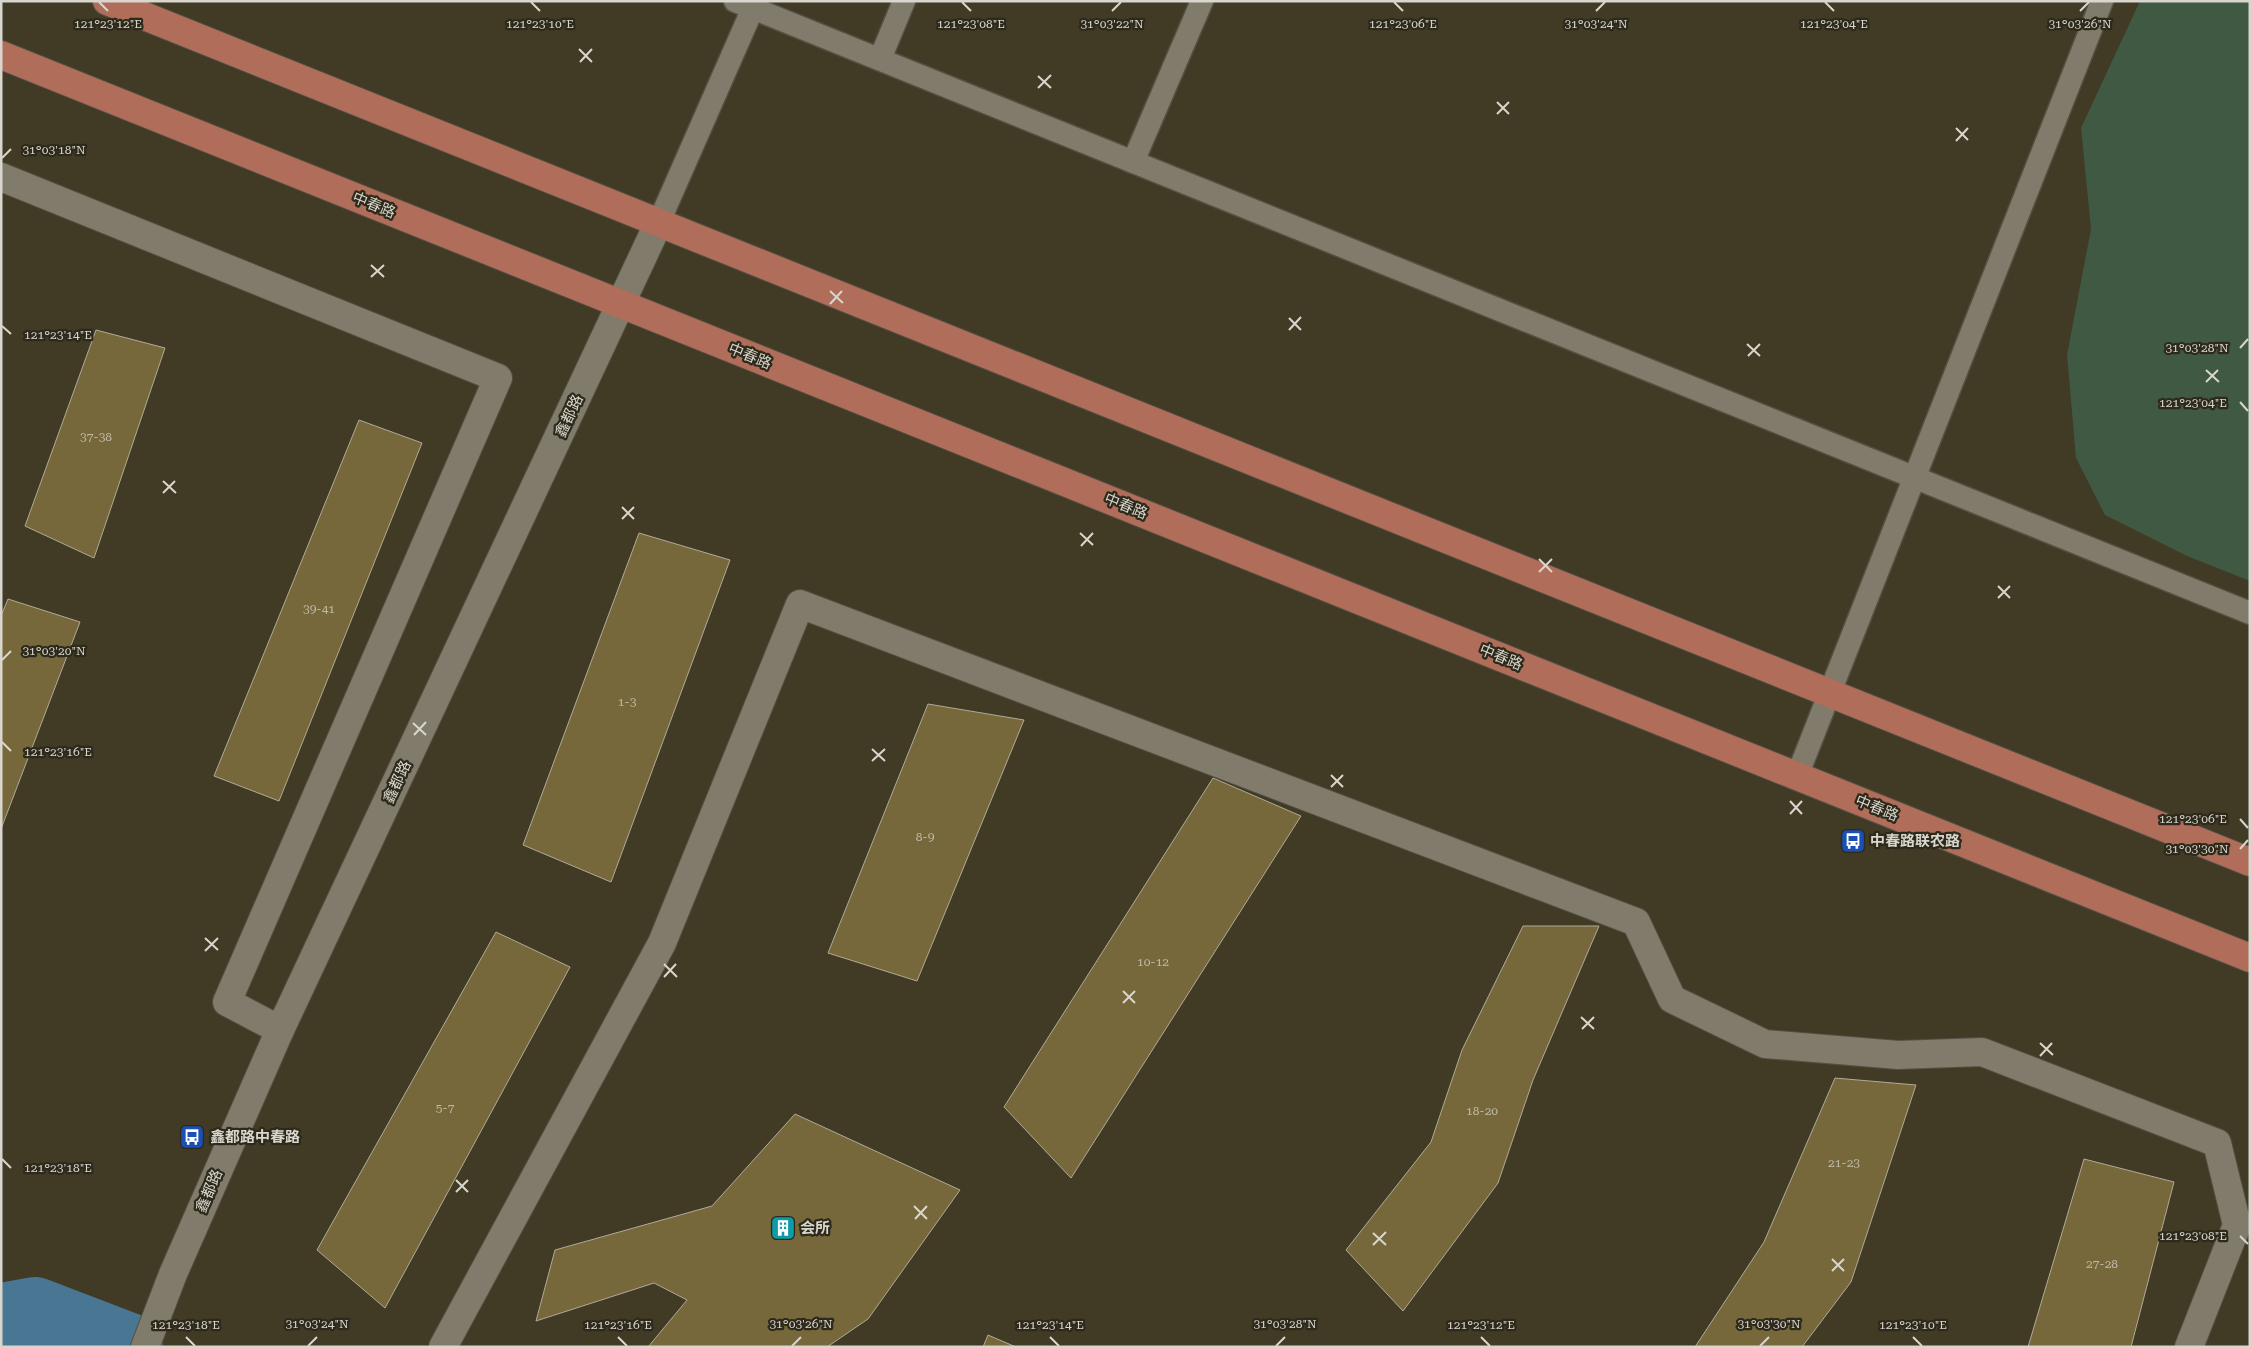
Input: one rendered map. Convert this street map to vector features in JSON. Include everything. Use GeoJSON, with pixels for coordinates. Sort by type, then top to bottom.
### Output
{"type":"FeatureCollection","features":[{"type":"Feature","properties":{"kind":"main road"},"geometry":{"type":"LineString","coordinates":[[107,1],[2250,862]]}},
{"type":"Feature","properties":{"kind":"main road","name":"中春路"},"geometry":{"type":"LineString","coordinates":[[1,55],[2250,958]]}},
{"type":"Feature","properties":{"kind":"street"},"geometry":{"type":"LineString","coordinates":[[1,177],[498,378],[227,1002],[280,1030]]}},
{"type":"Feature","properties":{"kind":"street","name":"鑫都路"},"geometry":{"type":"LineString","coordinates":[[145,1347],[173,1274],[280,1030],[659,222]]}},
{"type":"Feature","properties":{"kind":"street"},"geometry":{"type":"LineString","coordinates":[[443,1347],[662,943],[800,604],[1636,922],[1672,999],[1765,1044],[1898,1055],[1982,1052],[2217,1143],[2237,1225],[2189,1347]]}},
{"type":"Feature","properties":{"kind":"lane"},"geometry":{"type":"LineString","coordinates":[[880,59],[904,1]]}},
{"type":"Feature","properties":{"kind":"lane"},"geometry":{"type":"LineString","coordinates":[[1133,162],[1202,1]]}},
{"type":"Feature","properties":{"kind":"lane"},"geometry":{"type":"LineString","coordinates":[[1798,776],[2102,1]]}},
{"type":"Feature","properties":{"kind":"lane"},"geometry":{"type":"LineString","coordinates":[[659,222],[744,5],[2250,613]]}},
{"type":"Feature","properties":{"kind":"shaded area"},"geometry":{"type":"Polygon","coordinates":[[[1,1],[2250,1],[2250,1347],[1,1347],[1,1]]]}},
{"type":"Feature","properties":{"kind":"green space"},"geometry":{"type":"Polygon","coordinates":[[[2140,1],[2250,1],[2250,581],[2187,556],[2105,515],[2076,458],[2067,355],[2091,229],[2081,128],[2140,1]]]}},
{"type":"Feature","properties":{"kind":"building"},"geometry":{"type":"Polygon","coordinates":[[[96,330],[165,348],[94,558],[25,526],[96,330]]]}},
{"type":"Feature","properties":{"kind":"building"},"geometry":{"type":"Polygon","coordinates":[[[359,420],[422,443],[279,801],[214,776],[359,420]]]}},
{"type":"Feature","properties":{"kind":"building"},"geometry":{"type":"Polygon","coordinates":[[[639,533],[730,560],[611,882],[523,845],[639,533]]]}},
{"type":"Feature","properties":{"kind":"building"},"geometry":{"type":"Polygon","coordinates":[[[8,599],[80,622],[1,829],[1,616],[8,599]]]}},
{"type":"Feature","properties":{"kind":"building"},"geometry":{"type":"Polygon","coordinates":[[[928,704],[1024,720],[917,981],[828,953],[928,704]]]}},
{"type":"Feature","properties":{"kind":"building"},"geometry":{"type":"Polygon","coordinates":[[[1213,778],[1301,816],[1071,1178],[1004,1107],[1213,778]]]}},
{"type":"Feature","properties":{"kind":"building"},"geometry":{"type":"Polygon","coordinates":[[[1523,926],[1599,926],[1533,1080],[1498,1183],[1403,1311],[1346,1250],[1431,1142],[1462,1050],[1523,926]]]}},
{"type":"Feature","properties":{"kind":"building"},"geometry":{"type":"Polygon","coordinates":[[[496,932],[570,967],[385,1308],[317,1250],[496,932]]]}},
{"type":"Feature","properties":{"kind":"building"},"geometry":{"type":"Polygon","coordinates":[[[1835,1078],[1916,1085],[1851,1282],[1802,1347],[1695,1347],[1764,1242],[1835,1078]]]}},
{"type":"Feature","properties":{"kind":"building","name":"会所"},"geometry":{"type":"Polygon","coordinates":[[[795,1114],[960,1190],[868,1319],[827,1347],[648,1347],[687,1300],[654,1283],[536,1321],[555,1250],[712,1206],[795,1114]]]}},
{"type":"Feature","properties":{"kind":"building"},"geometry":{"type":"Polygon","coordinates":[[[2084,1159],[2174,1182],[2131,1347],[2028,1347],[2084,1159]]]}},
{"type":"Feature","properties":{"kind":"building"},"geometry":{"type":"Polygon","coordinates":[[[988,1335],[1016,1347],[983,1347],[988,1335]]]}},
{"type":"Feature","properties":{"kind":"waterway"},"geometry":{"type":"LineString","coordinates":[[1,1317],[35,1311],[129,1347]]}},
{"type":"Feature","properties":{"kind":"place","name":"中春路联农路"},"geometry":{"type":"Point","coordinates":[1853,841]}},
{"type":"Feature","properties":{"kind":"place","name":"鑫都路中春路"},"geometry":{"type":"Point","coordinates":[192,1137]}},
{"type":"Feature","properties":{"kind":"place","name":"会所"},"geometry":{"type":"Point","coordinates":[783,1228]}}]}
